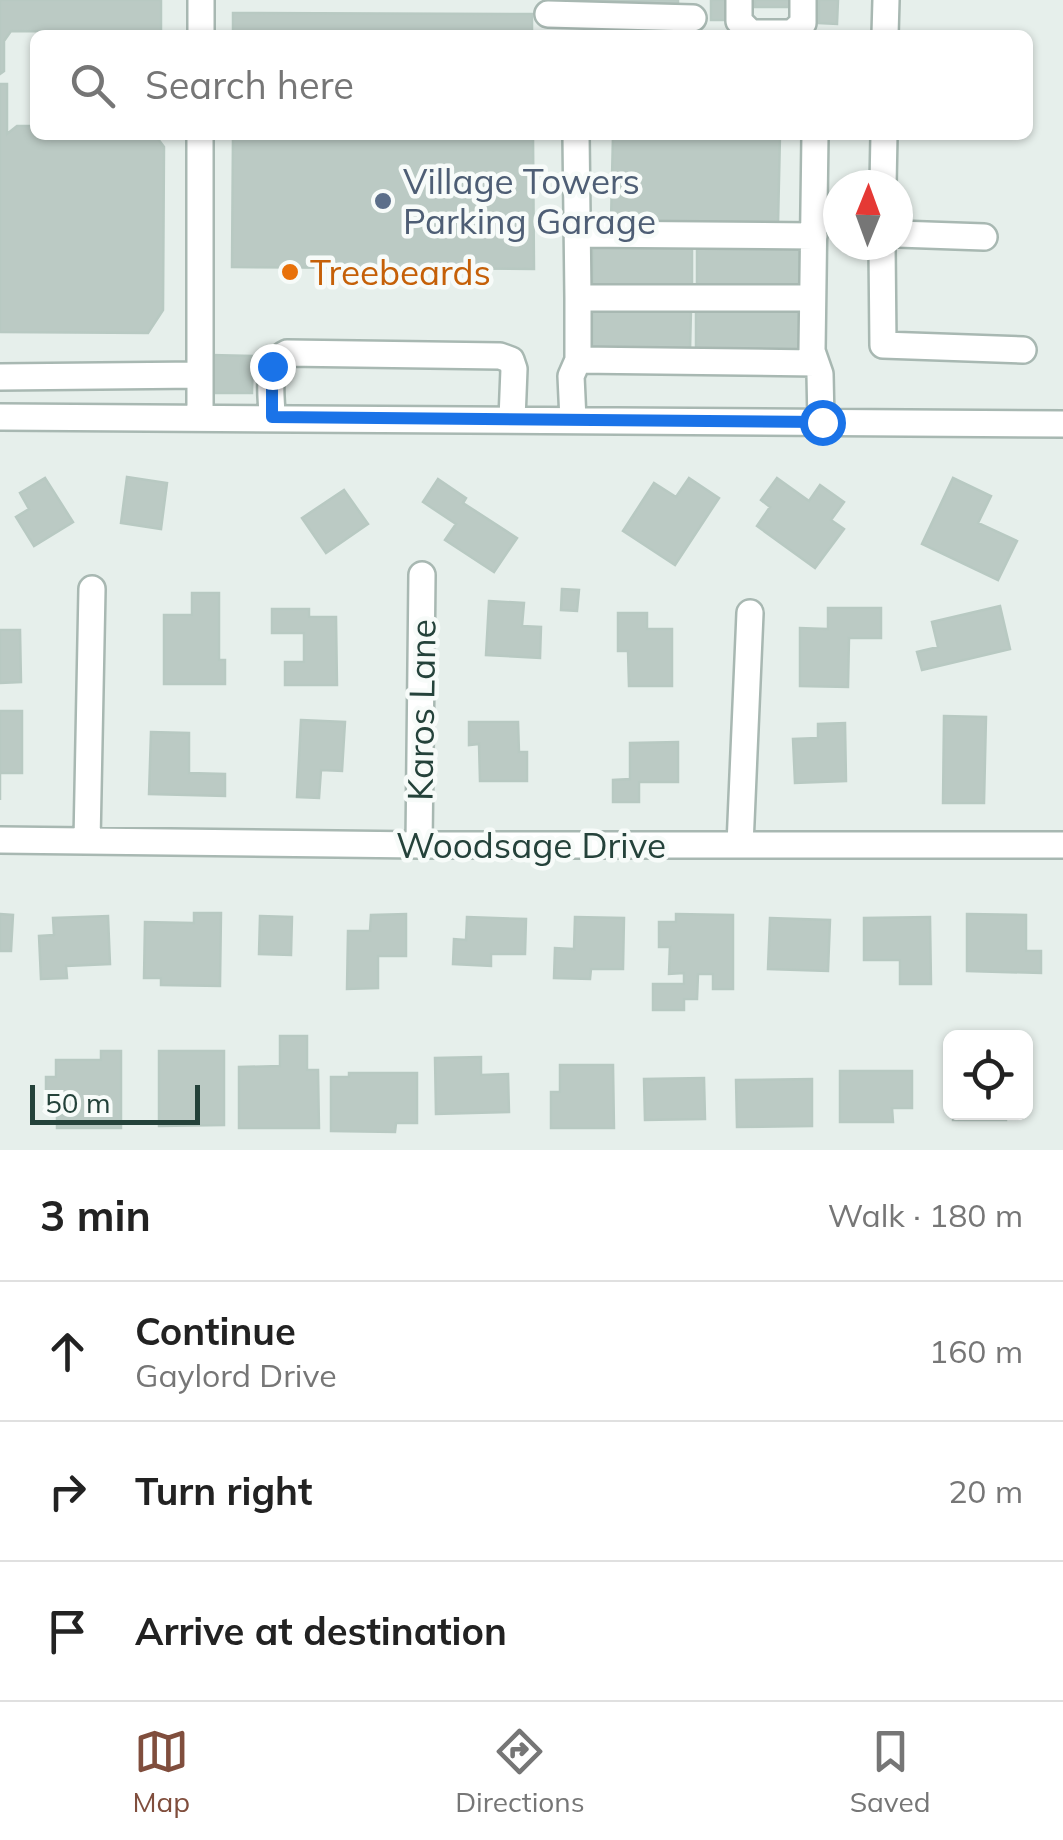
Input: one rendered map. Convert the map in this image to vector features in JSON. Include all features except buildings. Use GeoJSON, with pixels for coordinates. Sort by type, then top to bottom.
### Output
{"type":"FeatureCollection","features":[{"type":"Feature","properties":{"kind":"street"},"geometry":{"type":"LineString","coordinates":[[200,30],[201,0]]}},
{"type":"Feature","properties":{"kind":"street"},"geometry":{"type":"LineString","coordinates":[[739,0],[738,21],[748,30]]}},
{"type":"Feature","properties":{"kind":"street"},"geometry":{"type":"LineString","coordinates":[[795,30],[802,23],[803,0]]}},
{"type":"Feature","properties":{"kind":"street"},"geometry":{"type":"LineString","coordinates":[[885,30],[886,0]]}},
{"type":"Feature","properties":{"kind":"street"},"geometry":{"type":"LineString","coordinates":[[548,14],[693,18]]}},
{"type":"Feature","properties":{"kind":"street"},"geometry":{"type":"LineString","coordinates":[[200,140],[200,416]]}},
{"type":"Feature","properties":{"kind":"street"},"geometry":{"type":"LineString","coordinates":[[573,420],[571,376],[578,360],[576,140]]}},
{"type":"Feature","properties":{"kind":"street"},"geometry":{"type":"LineString","coordinates":[[815,140],[812,350],[820,374],[822,422]]}},
{"type":"Feature","properties":{"kind":"street"},"geometry":{"type":"LineString","coordinates":[[883,170],[884,140]]}},
{"type":"Feature","properties":{"kind":"street"},"geometry":{"type":"LineString","coordinates":[[578,234],[814,236]]}},
{"type":"Feature","properties":{"kind":"street"},"geometry":{"type":"LineString","coordinates":[[913,234],[984,236]]}},
{"type":"Feature","properties":{"kind":"street"},"geometry":{"type":"LineString","coordinates":[[882,260],[882,345],[1023,350]]}},
{"type":"Feature","properties":{"kind":"street"},"geometry":{"type":"LineString","coordinates":[[578,298],[812,298]]}},
{"type":"Feature","properties":{"kind":"street"},"geometry":{"type":"LineString","coordinates":[[272,417],[272,366],[277,358],[287,354],[500,356],[511,360],[514,369],[512,419]]}},
{"type":"Feature","properties":{"kind":"street"},"geometry":{"type":"LineString","coordinates":[[578,360],[815,363]]}},
{"type":"Feature","properties":{"kind":"street"},"geometry":{"type":"LineString","coordinates":[[0,376],[200,375]]}},
{"type":"Feature","properties":{"kind":"street"},"geometry":{"type":"LineString","coordinates":[[0,416],[1063,424]]}},
{"type":"Feature","properties":{"kind":"street","name":"Karos Lane"},"geometry":{"type":"LineString","coordinates":[[419,846],[422,575]]}},
{"type":"Feature","properties":{"kind":"street"},"geometry":{"type":"LineString","coordinates":[[87,842],[92,589]]}},
{"type":"Feature","properties":{"kind":"street"},"geometry":{"type":"LineString","coordinates":[[740,845],[750,613]]}},
{"type":"Feature","properties":{"kind":"street","name":"Woodsage Drive"},"geometry":{"type":"LineString","coordinates":[[0,840],[419,846],[1063,845]]}},
{"type":"Feature","properties":{"kind":"place","name":"Village Towers Parking Garage"},"geometry":{"type":"Point","coordinates":[383,201]}},
{"type":"Feature","properties":{"kind":"place","name":"Treebeards"},"geometry":{"type":"Point","coordinates":[290,272]}},
{"type":"Feature","properties":{"kind":"route"},"geometry":{"type":"LineString","coordinates":[[272,366],[272,417],[822,422]]}}]}
